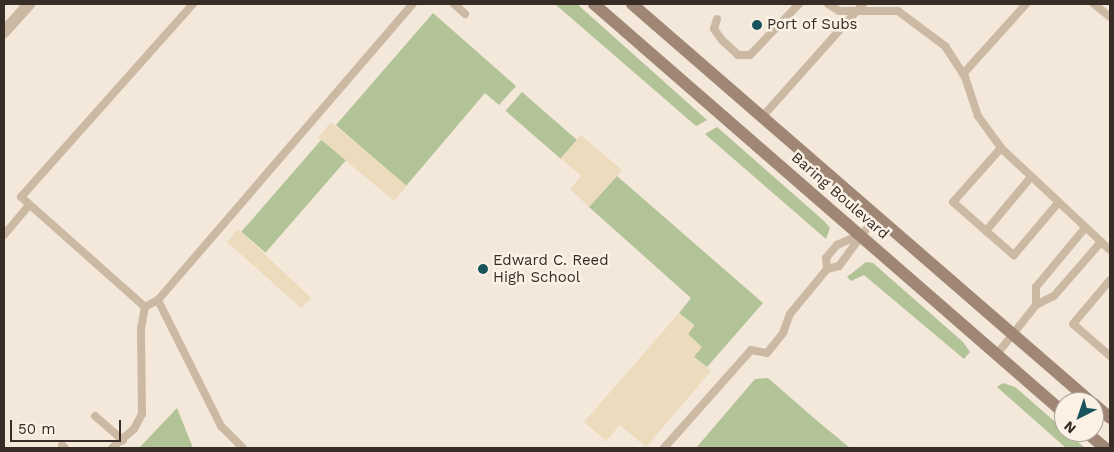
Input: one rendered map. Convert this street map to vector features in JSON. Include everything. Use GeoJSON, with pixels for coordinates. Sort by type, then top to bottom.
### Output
{"type":"FeatureCollection","features":[{"type":"Feature","properties":{"kind":"main road","name":"Baring Boulevard"},"geometry":{"type":"LineString","coordinates":[[594,4],[1054,404]]}},
{"type":"Feature","properties":{"kind":"main road","name":"Baring Boulevard"},"geometry":{"type":"LineString","coordinates":[[632,4],[1080,392]]}},
{"type":"Feature","properties":{"kind":"street"},"geometry":{"type":"LineString","coordinates":[[4,32],[29,4]]}},
{"type":"Feature","properties":{"kind":"lane"},"geometry":{"type":"LineString","coordinates":[[145,307],[21,197],[192,4]]}},
{"type":"Feature","properties":{"kind":"lane"},"geometry":{"type":"LineString","coordinates":[[145,307],[158,300],[413,4]]}},
{"type":"Feature","properties":{"kind":"lane"},"geometry":{"type":"LineString","coordinates":[[454,4],[465,14]]}},
{"type":"Feature","properties":{"kind":"lane"},"geometry":{"type":"LineString","coordinates":[[717,19],[714,29],[722,40],[738,55],[750,55],[799,4]]}},
{"type":"Feature","properties":{"kind":"lane"},"geometry":{"type":"LineString","coordinates":[[828,4],[839,11],[898,11],[945,46],[963,74],[978,116],[1001,148],[1110,250]]}},
{"type":"Feature","properties":{"kind":"lane"},"geometry":{"type":"LineString","coordinates":[[762,117],[863,4]]}},
{"type":"Feature","properties":{"kind":"lane"},"geometry":{"type":"LineString","coordinates":[[892,10],[897,4]]}},
{"type":"Feature","properties":{"kind":"lane"},"geometry":{"type":"LineString","coordinates":[[963,74],[1026,4]]}},
{"type":"Feature","properties":{"kind":"lane"},"geometry":{"type":"LineString","coordinates":[[1094,4],[1110,16]]}},
{"type":"Feature","properties":{"kind":"lane"},"geometry":{"type":"LineString","coordinates":[[1001,148],[953,202],[1014,255],[1058,203]]}},
{"type":"Feature","properties":{"kind":"lane"},"geometry":{"type":"LineString","coordinates":[[986,231],[1031,177]]}},
{"type":"Feature","properties":{"kind":"lane"},"geometry":{"type":"LineString","coordinates":[[4,235],[30,205]]}},
{"type":"Feature","properties":{"kind":"lane"},"geometry":{"type":"LineString","coordinates":[[664,448],[751,350],[767,353],[783,333],[790,314],[827,269],[838,266],[876,216]]}},
{"type":"Feature","properties":{"kind":"lane"},"geometry":{"type":"LineString","coordinates":[[1036,305],[1036,287],[1085,228]]}},
{"type":"Feature","properties":{"kind":"lane"},"geometry":{"type":"LineString","coordinates":[[827,269],[826,258],[837,245],[860,235]]}},
{"type":"Feature","properties":{"kind":"lane"},"geometry":{"type":"LineString","coordinates":[[997,354],[1011,332],[1036,305],[1054,296],[1101,242]]}},
{"type":"Feature","properties":{"kind":"lane"},"geometry":{"type":"LineString","coordinates":[[1110,280],[1073,324],[1110,356]]}},
{"type":"Feature","properties":{"kind":"lane"},"geometry":{"type":"LineString","coordinates":[[158,300],[221,426],[243,448]]}},
{"type":"Feature","properties":{"kind":"lane"},"geometry":{"type":"LineString","coordinates":[[112,448],[123,440],[142,414],[141,329],[145,307]]}},
{"type":"Feature","properties":{"kind":"lane"},"geometry":{"type":"LineString","coordinates":[[95,416],[123,440]]}},
{"type":"Feature","properties":{"kind":"green space"},"geometry":{"type":"Polygon","coordinates":[[[555,4],[577,4],[707,120],[696,126],[555,4]]]}},
{"type":"Feature","properties":{"kind":"green space"},"geometry":{"type":"Polygon","coordinates":[[[433,13],[516,86],[499,105],[485,93],[406,186],[336,125],[433,13]]]}},
{"type":"Feature","properties":{"kind":"green space"},"geometry":{"type":"Polygon","coordinates":[[[522,92],[577,140],[561,159],[506,111],[522,92]]]}},
{"type":"Feature","properties":{"kind":"green space"},"geometry":{"type":"Polygon","coordinates":[[[717,127],[824,221],[830,228],[826,239],[705,134],[717,127]]]}},
{"type":"Feature","properties":{"kind":"green space"},"geometry":{"type":"Polygon","coordinates":[[[322,139],[346,160],[265,253],[241,232],[322,139]]]}},
{"type":"Feature","properties":{"kind":"green space"},"geometry":{"type":"Polygon","coordinates":[[[617,176],[763,303],[707,367],[694,357],[688,334],[694,325],[679,313],[691,298],[589,207],[617,176]]]}},
{"type":"Feature","properties":{"kind":"green space"},"geometry":{"type":"Polygon","coordinates":[[[866,262],[873,263],[963,342],[970,352],[964,359],[864,275],[851,281],[847,277],[866,262]]]}},
{"type":"Feature","properties":{"kind":"green space"},"geometry":{"type":"Polygon","coordinates":[[[768,378],[850,448],[696,448],[755,379],[768,378]]]}},
{"type":"Feature","properties":{"kind":"green space"},"geometry":{"type":"Polygon","coordinates":[[[1003,383],[1015,387],[1054,421],[1054,437],[997,387],[1003,383]]]}},
{"type":"Feature","properties":{"kind":"green space"},"geometry":{"type":"Polygon","coordinates":[[[177,408],[193,448],[139,448],[177,408]]]}},
{"type":"Feature","properties":{"kind":"green space"},"geometry":{"type":"Polygon","coordinates":[[[1059,442],[1078,442],[1085,448],[1066,448],[1059,442]]]}},
{"type":"Feature","properties":{"kind":"shaded area"},"geometry":{"type":"Polygon","coordinates":[[[331,122],[407,186],[394,201],[318,137],[331,122]]]}},
{"type":"Feature","properties":{"kind":"shaded area"},"geometry":{"type":"Polygon","coordinates":[[[581,135],[622,170],[589,207],[570,189],[581,176],[561,158],[581,135]]]}},
{"type":"Feature","properties":{"kind":"shaded area"},"geometry":{"type":"Polygon","coordinates":[[[238,229],[311,298],[301,308],[227,242],[238,229]]]}},
{"type":"Feature","properties":{"kind":"shaded area"},"geometry":{"type":"Polygon","coordinates":[[[679,313],[694,326],[688,334],[702,347],[694,357],[711,371],[646,447],[620,425],[606,441],[584,422],[679,313]]]}},
{"type":"Feature","properties":{"kind":"place","name":"Port of Subs"},"geometry":{"type":"Point","coordinates":[757,25]}},
{"type":"Feature","properties":{"kind":"place","name":"Edward C. Reed High School"},"geometry":{"type":"Point","coordinates":[483,269]}}]}
